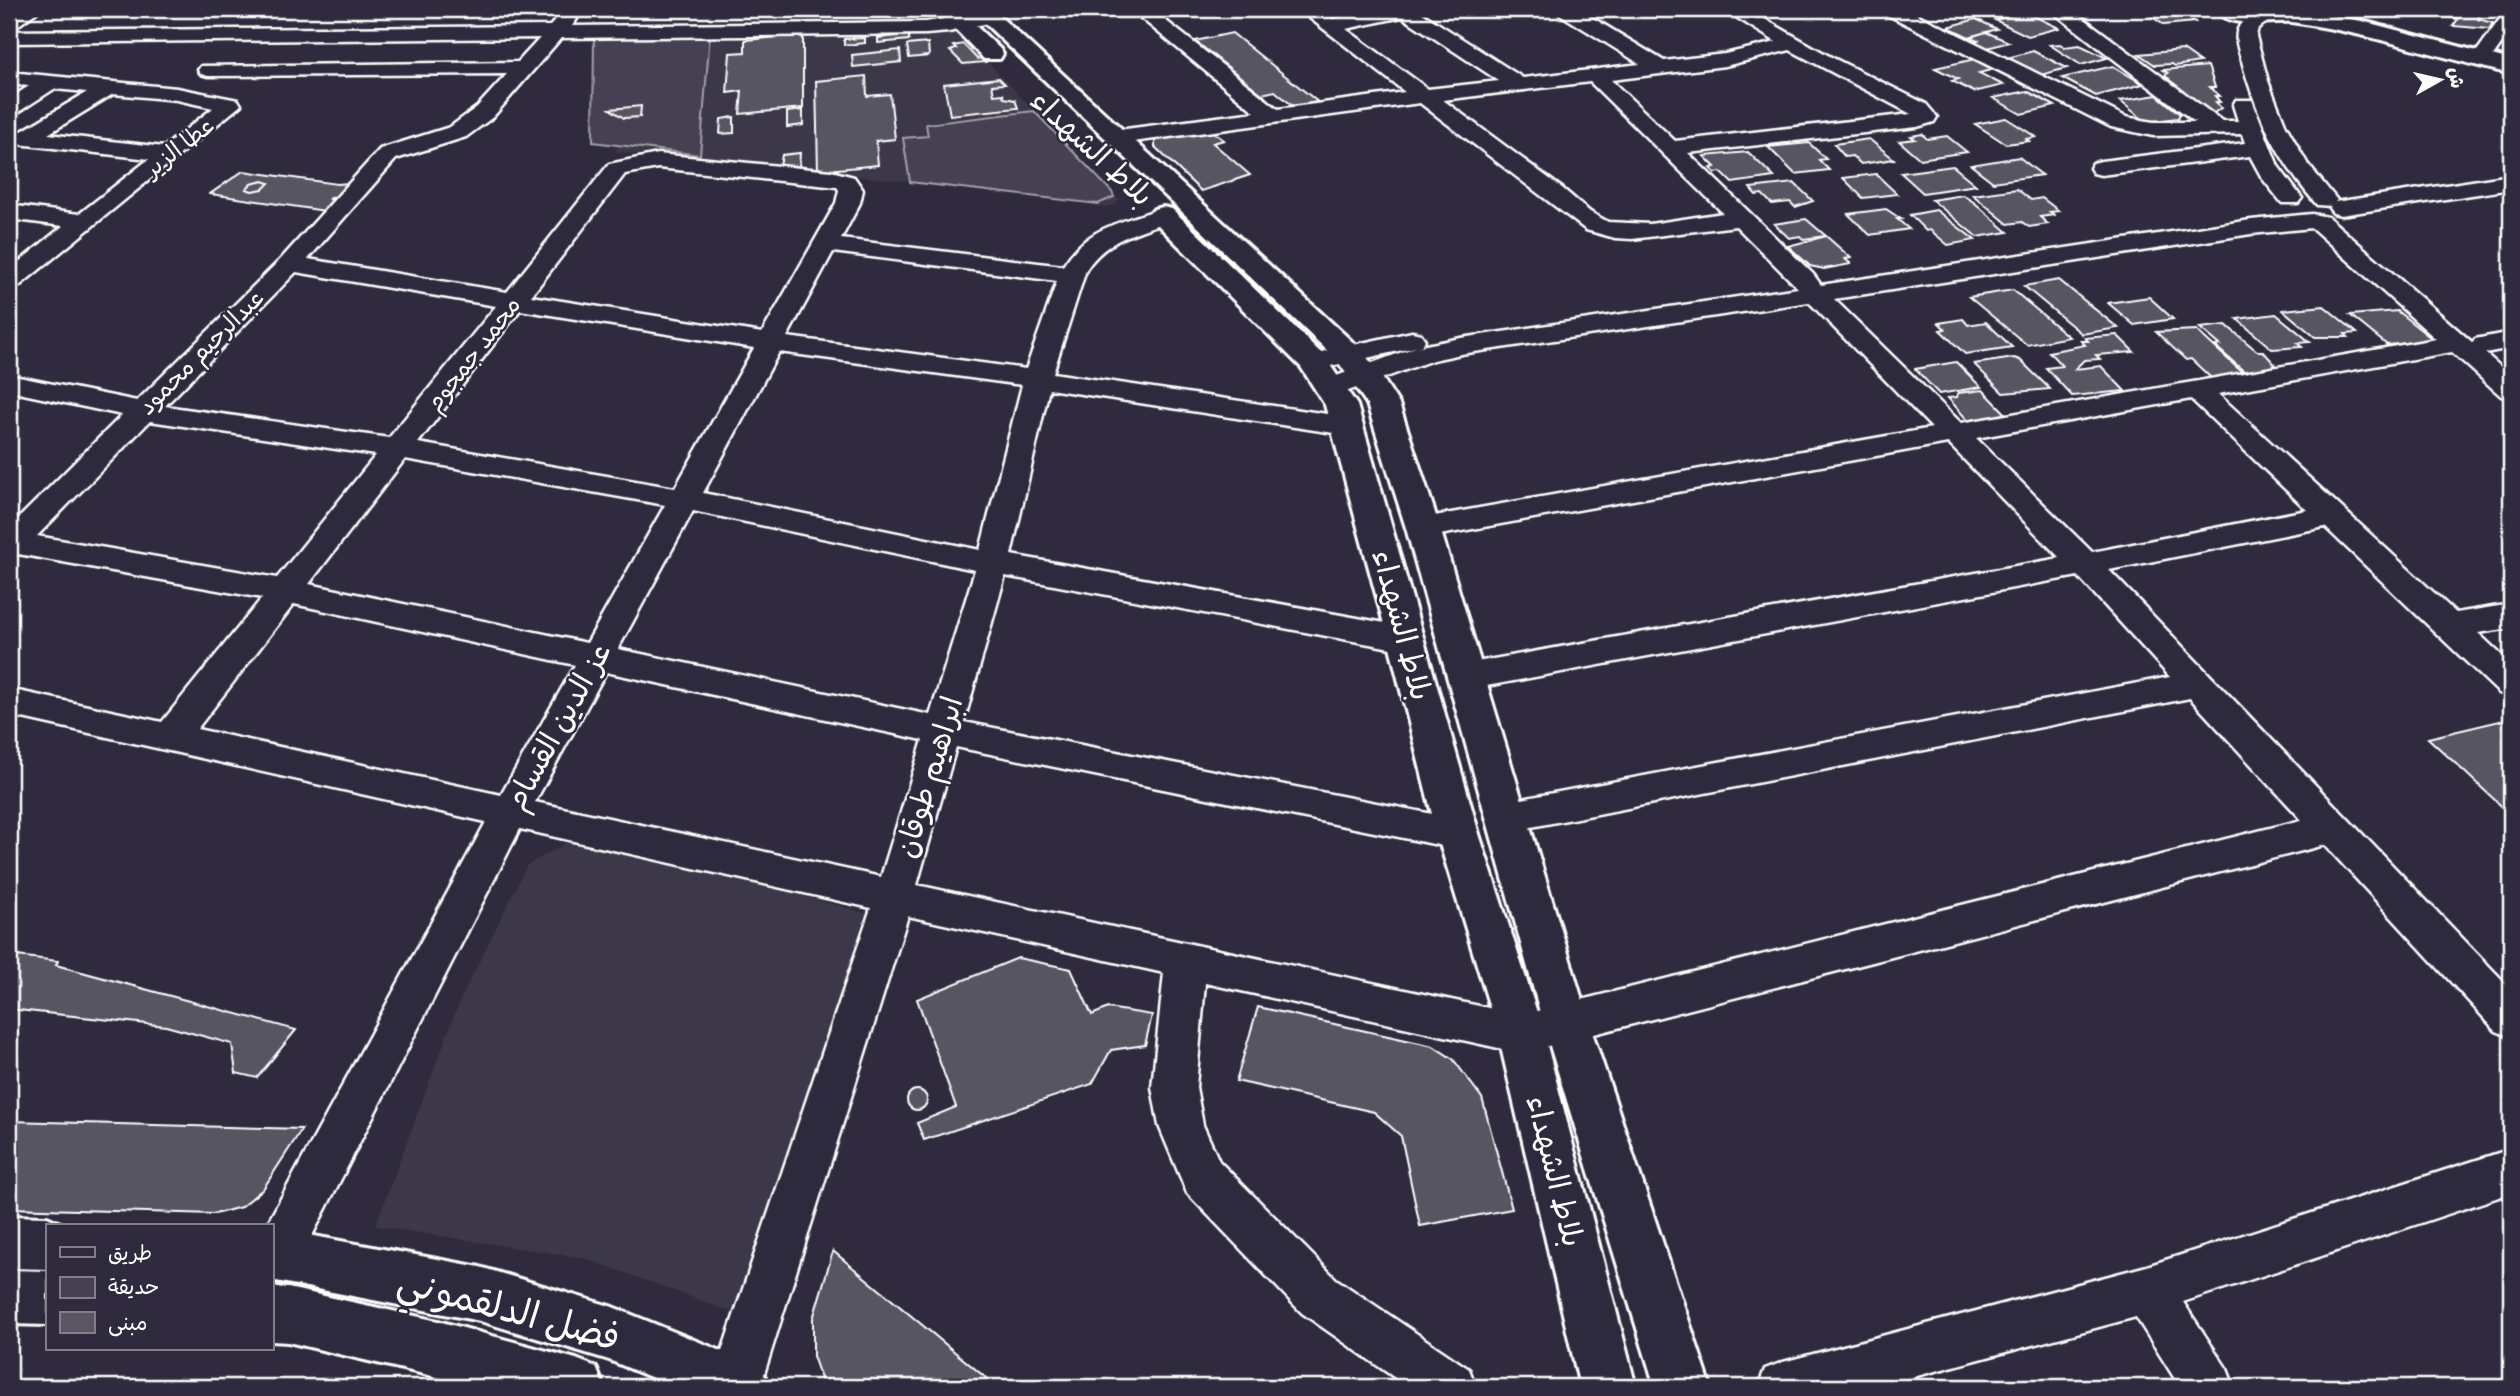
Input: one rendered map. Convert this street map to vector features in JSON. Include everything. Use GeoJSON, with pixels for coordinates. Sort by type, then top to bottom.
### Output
{"type":"FeatureCollection","features":[{"type":"Feature","properties":{"kind":"main road"},"geometry":{"type":"LineString","coordinates":[[2325,9],[2511,57]]}},
{"type":"Feature","properties":{"kind":"main road"},"geometry":{"type":"LineString","coordinates":[[2227,10],[2264,18],[2290,12],[2511,67]]}},
{"type":"Feature","properties":{"kind":"main road"},"geometry":{"type":"LineString","coordinates":[[969,15],[1118,137],[1358,365],[1383,404],[1423,528],[1566,1023],[1683,1387]]}},
{"type":"Feature","properties":{"kind":"main road","name":"بلاط الشهداء"},"geometry":{"type":"LineString","coordinates":[[969,15],[1322,375],[1340,405],[1407,639],[1458,834],[1521,1034],[1608,1387]]}},
{"type":"Feature","properties":{"kind":"main road"},"geometry":{"type":"LineString","coordinates":[[9,1242],[46,1243]]}},
{"type":"Feature","properties":{"kind":"main road","name":"فضل الدلقموني"},"geometry":{"type":"LineString","coordinates":[[274,1254],[481,1294],[610,1333],[738,1386]]}},
{"type":"Feature","properties":{"kind":"main road"},"geometry":{"type":"LineString","coordinates":[[9,1297],[46,1298]]}},
{"type":"Feature","properties":{"kind":"main road","name":"فضل الدلقموني"},"geometry":{"type":"LineString","coordinates":[[273,1314],[289,1315],[439,1348],[576,1387]]}},
{"type":"Feature","properties":{"kind":"street"},"geometry":{"type":"LineString","coordinates":[[455,89],[508,88],[574,9]]}},
{"type":"Feature","properties":{"kind":"street"},"geometry":{"type":"LineString","coordinates":[[1139,9],[1273,116]]}},
{"type":"Feature","properties":{"kind":"street"},"geometry":{"type":"LineString","coordinates":[[1307,9],[1554,193],[1584,219],[1600,228],[1643,230],[1740,218]]}},
{"type":"Feature","properties":{"kind":"street"},"geometry":{"type":"LineString","coordinates":[[1330,26],[1408,9],[1520,85]]}},
{"type":"Feature","properties":{"kind":"street"},"geometry":{"type":"LineString","coordinates":[[1565,9],[1661,68]]}},
{"type":"Feature","properties":{"kind":"street"},"geometry":{"type":"LineString","coordinates":[[1668,149],[1926,117],[1918,109],[1733,9]]}},
{"type":"Feature","properties":{"kind":"street"},"geometry":{"type":"LineString","coordinates":[[1891,9],[2119,122],[2154,129],[2250,127]]}},
{"type":"Feature","properties":{"kind":"street"},"geometry":{"type":"LineString","coordinates":[[2059,9],[2216,127]]}},
{"type":"Feature","properties":{"kind":"street"},"geometry":{"type":"LineString","coordinates":[[2227,10],[2224,30],[2250,127],[2273,179],[2294,214],[2328,214]]}},
{"type":"Feature","properties":{"kind":"street"},"geometry":{"type":"LineString","coordinates":[[202,68],[228,55],[279,15]]}},
{"type":"Feature","properties":{"kind":"street"},"geometry":{"type":"LineString","coordinates":[[228,55],[552,38],[926,28],[969,15]]}},
{"type":"Feature","properties":{"kind":"street"},"geometry":{"type":"LineString","coordinates":[[2487,51],[2511,17]]}},
{"type":"Feature","properties":{"kind":"street"},"geometry":{"type":"LineString","coordinates":[[2264,18],[2252,23],[2246,36],[2267,106],[2300,173],[2328,214],[2485,343],[2511,368]]}},
{"type":"Feature","properties":{"kind":"street"},"geometry":{"type":"LineString","coordinates":[[9,37],[552,38]]}},
{"type":"Feature","properties":{"kind":"street"},"geometry":{"type":"LineString","coordinates":[[1118,137],[1424,96],[1725,60],[1795,43]]}},
{"type":"Feature","properties":{"kind":"street"},"geometry":{"type":"LineString","coordinates":[[9,54],[121,56]]}},
{"type":"Feature","properties":{"kind":"street"},"geometry":{"type":"LineString","coordinates":[[9,108],[41,82],[202,68],[526,68]]}},
{"type":"Feature","properties":{"kind":"street","name":"عطا الزير"},"geometry":{"type":"LineString","coordinates":[[177,94],[202,68]]}},
{"type":"Feature","properties":{"kind":"street"},"geometry":{"type":"LineString","coordinates":[[1595,76],[1809,286],[1952,434],[2085,564],[2511,1018]]}},
{"type":"Feature","properties":{"kind":"street"},"geometry":{"type":"LineString","coordinates":[[9,78],[177,94]]}},
{"type":"Feature","properties":{"kind":"street"},"geometry":{"type":"LineString","coordinates":[[16,137],[108,88]]}},
{"type":"Feature","properties":{"kind":"street","name":"عبدالرحيم محمود"},"geometry":{"type":"LineString","coordinates":[[10,543],[290,264],[388,154],[458,132],[485,112],[508,88]]}},
{"type":"Feature","properties":{"kind":"street","name":"عطا الزير"},"geometry":{"type":"LineString","coordinates":[[9,282],[230,105],[177,94]]}},
{"type":"Feature","properties":{"kind":"street"},"geometry":{"type":"LineString","coordinates":[[16,137],[169,154]]}},
{"type":"Feature","properties":{"kind":"street"},"geometry":{"type":"LineString","coordinates":[[2101,168],[2260,148]]}},
{"type":"Feature","properties":{"kind":"street","name":"محمد جمجوم"},"geometry":{"type":"LineString","coordinates":[[170,738],[617,169],[658,160],[831,178],[846,182],[851,190],[848,203]]}},
{"type":"Feature","properties":{"kind":"street"},"geometry":{"type":"LineString","coordinates":[[1809,286],[1996,268],[2507,186]]}},
{"type":"Feature","properties":{"kind":"street"},"geometry":{"type":"LineString","coordinates":[[1322,375],[1358,365],[1461,346],[1809,286],[2147,236],[2218,223],[2288,201]]}},
{"type":"Feature","properties":{"kind":"street","name":"عز الدين القسام"},"geometry":{"type":"LineString","coordinates":[[274,1254],[511,811],[848,203]]}},
{"type":"Feature","properties":{"kind":"street"},"geometry":{"type":"LineString","coordinates":[[9,212],[84,222]]}},
{"type":"Feature","properties":{"kind":"street","name":"ابراهيم طوقان"},"geometry":{"type":"LineString","coordinates":[[738,1386],[895,894],[993,564],[1037,379],[1071,275],[1085,251],[1100,239],[1163,215]]}},
{"type":"Feature","properties":{"kind":"street"},"geometry":{"type":"LineString","coordinates":[[825,244],[1071,275]]}},
{"type":"Feature","properties":{"kind":"street"},"geometry":{"type":"LineString","coordinates":[[290,264],[771,343],[1037,379],[1347,426]]}},
{"type":"Feature","properties":{"kind":"street"},"geometry":{"type":"LineString","coordinates":[[1423,528],[2197,390],[2485,343]]}},
{"type":"Feature","properties":{"kind":"street"},"geometry":{"type":"LineString","coordinates":[[2485,343],[2511,390]]}},
{"type":"Feature","properties":{"kind":"street"},"geometry":{"type":"LineString","coordinates":[[9,383],[142,411],[399,449],[684,499],[993,564],[1407,639]]}},
{"type":"Feature","properties":{"kind":"street"},"geometry":{"type":"LineString","coordinates":[[2197,390],[2511,684]]}},
{"type":"Feature","properties":{"kind":"street"},"geometry":{"type":"LineString","coordinates":[[1465,677],[2085,564],[2329,516]]}},
{"type":"Feature","properties":{"kind":"street"},"geometry":{"type":"LineString","coordinates":[[10,543],[286,591],[943,732],[1458,834]]}},
{"type":"Feature","properties":{"kind":"street"},"geometry":{"type":"LineString","coordinates":[[2448,626],[2511,616]]}},
{"type":"Feature","properties":{"kind":"street"},"geometry":{"type":"LineString","coordinates":[[1506,817],[2198,684]]}},
{"type":"Feature","properties":{"kind":"street"},"geometry":{"type":"LineString","coordinates":[[9,702],[895,894],[1521,1034],[2333,828]]}},
{"type":"Feature","properties":{"kind":"street"},"geometry":{"type":"LineString","coordinates":[[1186,959],[1174,1087],[1181,1126],[1203,1177],[1319,1296],[1451,1387]]}},
{"type":"Feature","properties":{"kind":"street"},"geometry":{"type":"LineString","coordinates":[[1783,1387],[2147,1290],[2511,1171]]}},
{"type":"Feature","properties":{"kind":"street"},"geometry":{"type":"LineString","coordinates":[[2147,1290],[2209,1387]]}},
{"type":"Feature","properties":{"kind":"shaded area"},"geometry":{"type":"Polygon","coordinates":[[[960,33],[1112,192],[1112,196],[1119,199],[1116,205],[1104,207],[1066,200],[1067,198],[690,159],[689,155],[666,152],[654,156],[616,152],[618,145],[593,142],[594,34],[960,33]]]}},
{"type":"Feature","properties":{"kind":"shaded area"},"geometry":{"type":"Polygon","coordinates":[[[579,836],[869,914],[810,1098],[732,1312],[584,1258],[375,1226],[461,998],[527,865],[579,836]]]}},
{"type":"Feature","properties":{"kind":"green space"},"geometry":{"type":"Polygon","coordinates":[[[594,33],[710,34],[700,155],[593,142],[594,33]]]}},
{"type":"Feature","properties":{"kind":"green space"},"geometry":{"type":"Polygon","coordinates":[[[1034,111],[1114,197],[1098,204],[910,182],[903,138],[928,136],[926,124],[1034,111]]]}},
{"type":"Feature","properties":{"kind":"building"},"geometry":{"type":"Polygon","coordinates":[[[2179,9],[2195,22],[2164,25],[2142,10],[2179,9]]]}},
{"type":"Feature","properties":{"kind":"building"},"geometry":{"type":"Polygon","coordinates":[[[2456,9],[2480,15],[2478,19],[2493,23],[2489,29],[2453,26],[2458,19],[2445,16],[2448,13],[2453,14],[2456,9]]]}},
{"type":"Feature","properties":{"kind":"building"},"geometry":{"type":"Polygon","coordinates":[[[2025,12],[2059,28],[2028,36],[1995,20],[2025,12]]]}},
{"type":"Feature","properties":{"kind":"building"},"geometry":{"type":"Polygon","coordinates":[[[1976,19],[1997,29],[1969,37],[1948,27],[1976,19]]]}},
{"type":"Feature","properties":{"kind":"building"},"geometry":{"type":"Polygon","coordinates":[[[1986,32],[2009,42],[1984,49],[1970,43],[1978,40],[1970,37],[1986,32]]]}},
{"type":"Feature","properties":{"kind":"building"},"geometry":{"type":"Polygon","coordinates":[[[1232,33],[1318,102],[1293,106],[1275,91],[1262,94],[1195,41],[1232,33]]]}},
{"type":"Feature","properties":{"kind":"building"},"geometry":{"type":"Polygon","coordinates":[[[803,35],[803,108],[740,114],[742,91],[727,93],[730,53],[745,52],[745,40],[803,35]]]}},
{"type":"Feature","properties":{"kind":"building"},"geometry":{"type":"Polygon","coordinates":[[[909,35],[909,40],[878,43],[878,38],[909,35]]]}},
{"type":"Feature","properties":{"kind":"building"},"geometry":{"type":"Polygon","coordinates":[[[865,38],[865,43],[844,45],[844,39],[865,38]]]}},
{"type":"Feature","properties":{"kind":"building"},"geometry":{"type":"Polygon","coordinates":[[[928,43],[929,56],[909,58],[907,45],[928,43]]]}},
{"type":"Feature","properties":{"kind":"building"},"geometry":{"type":"Polygon","coordinates":[[[963,44],[977,59],[981,58],[985,62],[963,64],[950,51],[956,49],[953,46],[963,44]]]}},
{"type":"Feature","properties":{"kind":"building"},"geometry":{"type":"Polygon","coordinates":[[[2060,44],[2065,47],[2080,45],[2107,58],[2081,65],[2050,45],[2060,44]]]}},
{"type":"Feature","properties":{"kind":"building"},"geometry":{"type":"Polygon","coordinates":[[[900,50],[901,62],[853,67],[852,55],[900,50]]]}},
{"type":"Feature","properties":{"kind":"building"},"geometry":{"type":"Polygon","coordinates":[[[2183,50],[2200,62],[2175,66],[2155,65],[2139,54],[2183,50]]]}},
{"type":"Feature","properties":{"kind":"building"},"geometry":{"type":"Polygon","coordinates":[[[2033,51],[2067,68],[2041,75],[2007,58],[2033,51]]]}},
{"type":"Feature","properties":{"kind":"building"},"geometry":{"type":"Polygon","coordinates":[[[1975,59],[1995,69],[1979,73],[2003,85],[1974,92],[1952,81],[1958,79],[1935,68],[1975,59]]]}},
{"type":"Feature","properties":{"kind":"building"},"geometry":{"type":"Polygon","coordinates":[[[2113,66],[2143,84],[2096,96],[2062,78],[2113,66]]]}},
{"type":"Feature","properties":{"kind":"building"},"geometry":{"type":"Polygon","coordinates":[[[2208,66],[2215,87],[2210,87],[2219,96],[2215,96],[2221,108],[2214,113],[2200,110],[2163,79],[2168,78],[2164,76],[2168,73],[2163,70],[2208,66]]]}},
{"type":"Feature","properties":{"kind":"building"},"geometry":{"type":"Polygon","coordinates":[[[866,76],[867,96],[890,94],[895,139],[876,141],[878,165],[818,171],[816,81],[866,76]]]}},
{"type":"Feature","properties":{"kind":"building"},"geometry":{"type":"Polygon","coordinates":[[[999,78],[1005,84],[992,85],[994,95],[1003,94],[1004,98],[1015,100],[1018,108],[950,115],[944,84],[999,78]]]}},
{"type":"Feature","properties":{"kind":"building"},"geometry":{"type":"Polygon","coordinates":[[[2027,91],[2055,106],[2021,114],[1993,98],[2027,91]]]}},
{"type":"Feature","properties":{"kind":"building"},"geometry":{"type":"Polygon","coordinates":[[[2157,95],[2180,114],[2178,118],[2146,122],[2120,101],[2157,95]]]}},
{"type":"Feature","properties":{"kind":"building"},"geometry":{"type":"Polygon","coordinates":[[[641,106],[640,117],[624,118],[610,109],[641,106]]]}},
{"type":"Feature","properties":{"kind":"building"},"geometry":{"type":"Polygon","coordinates":[[[803,110],[803,125],[787,127],[787,112],[803,110]]]}},
{"type":"Feature","properties":{"kind":"building"},"geometry":{"type":"Polygon","coordinates":[[[734,117],[734,133],[720,134],[721,119],[734,117]]]}},
{"type":"Feature","properties":{"kind":"building"},"geometry":{"type":"Polygon","coordinates":[[[2006,118],[2036,137],[2026,139],[2029,141],[2006,144],[1975,124],[2006,118]]]}},
{"type":"Feature","properties":{"kind":"building"},"geometry":{"type":"Polygon","coordinates":[[[1209,129],[1224,140],[1213,143],[1250,175],[1201,191],[1155,147],[1155,139],[1209,129]]]}},
{"type":"Feature","properties":{"kind":"building"},"geometry":{"type":"Polygon","coordinates":[[[1922,134],[1927,139],[1947,136],[1967,152],[1920,159],[1899,141],[1915,139],[1911,136],[1922,134]]]}},
{"type":"Feature","properties":{"kind":"building"},"geometry":{"type":"Polygon","coordinates":[[[1869,139],[1894,159],[1861,164],[1852,156],[1845,157],[1834,144],[1869,139]]]}},
{"type":"Feature","properties":{"kind":"building"},"geometry":{"type":"Polygon","coordinates":[[[1809,143],[1826,159],[1819,160],[1829,170],[1795,174],[1768,147],[1809,143]]]}},
{"type":"Feature","properties":{"kind":"building"},"geometry":{"type":"Polygon","coordinates":[[[1748,152],[1774,177],[1732,183],[1721,172],[1715,173],[1711,168],[1715,167],[1704,156],[1748,152]]]}},
{"type":"Feature","properties":{"kind":"building"},"geometry":{"type":"Polygon","coordinates":[[[800,153],[799,168],[780,166],[782,155],[800,153]]]}},
{"type":"Feature","properties":{"kind":"building"},"geometry":{"type":"Polygon","coordinates":[[[2019,157],[2042,175],[1993,182],[1971,165],[2019,157]]]}},
{"type":"Feature","properties":{"kind":"building"},"geometry":{"type":"Polygon","coordinates":[[[1953,166],[1976,185],[1923,193],[1901,173],[1953,166]]]}},
{"type":"Feature","properties":{"kind":"building"},"geometry":{"type":"Polygon","coordinates":[[[243,171],[337,184],[350,183],[343,194],[329,199],[337,200],[325,211],[210,194],[243,171]]]}},
{"type":"Feature","properties":{"kind":"building"},"geometry":{"type":"Polygon","coordinates":[[[1876,174],[1897,194],[1863,198],[1843,178],[1876,174]]]}},
{"type":"Feature","properties":{"kind":"building"},"geometry":{"type":"Polygon","coordinates":[[[263,181],[269,183],[263,189],[246,189],[251,184],[263,181]]]}},
{"type":"Feature","properties":{"kind":"building"},"geometry":{"type":"Polygon","coordinates":[[[1794,183],[1813,201],[1795,207],[1790,202],[1772,204],[1762,194],[1756,195],[1750,188],[1794,183]]]}},
{"type":"Feature","properties":{"kind":"building"},"geometry":{"type":"Polygon","coordinates":[[[2017,189],[2031,200],[2042,198],[2059,211],[2050,212],[2054,215],[2040,217],[2048,224],[2029,227],[2022,222],[2008,224],[1973,195],[2017,189]]]}},
{"type":"Feature","properties":{"kind":"building"},"geometry":{"type":"Polygon","coordinates":[[[1963,195],[2008,232],[1977,237],[1932,200],[1963,195]]]}},
{"type":"Feature","properties":{"kind":"building"},"geometry":{"type":"Polygon","coordinates":[[[1886,209],[1901,219],[1897,219],[1909,229],[1870,235],[1848,214],[1886,209]]]}},
{"type":"Feature","properties":{"kind":"building"},"geometry":{"type":"Polygon","coordinates":[[[1936,210],[1975,240],[1948,245],[1930,230],[1926,231],[1910,215],[1936,210]]]}},
{"type":"Feature","properties":{"kind":"building"},"geometry":{"type":"Polygon","coordinates":[[[1806,219],[1826,236],[1789,238],[1774,224],[1806,219]]]}},
{"type":"Feature","properties":{"kind":"building"},"geometry":{"type":"Polygon","coordinates":[[[1826,236],[1851,258],[1845,259],[1851,264],[1824,269],[1810,266],[1788,246],[1826,236]]]}},
{"type":"Feature","properties":{"kind":"building"},"geometry":{"type":"Polygon","coordinates":[[[2059,280],[2118,328],[2082,334],[2024,286],[2059,280]]]}},
{"type":"Feature","properties":{"kind":"building"},"geometry":{"type":"Polygon","coordinates":[[[2013,290],[2069,337],[2027,345],[1969,297],[2013,290]]]}},
{"type":"Feature","properties":{"kind":"building"},"geometry":{"type":"Polygon","coordinates":[[[2149,297],[2173,319],[2134,325],[2108,303],[2149,297]]]}},
{"type":"Feature","properties":{"kind":"building"},"geometry":{"type":"Polygon","coordinates":[[[2324,306],[2357,333],[2345,334],[2348,337],[2315,337],[2283,310],[2324,306]]]}},
{"type":"Feature","properties":{"kind":"building"},"geometry":{"type":"Polygon","coordinates":[[[2397,311],[2435,341],[2387,345],[2350,315],[2397,311]]]}},
{"type":"Feature","properties":{"kind":"building"},"geometry":{"type":"Polygon","coordinates":[[[2276,314],[2310,342],[2297,343],[2302,347],[2272,349],[2237,319],[2276,314]]]}},
{"type":"Feature","properties":{"kind":"building"},"geometry":{"type":"Polygon","coordinates":[[[1963,319],[1968,325],[1986,322],[2012,347],[1965,354],[1940,330],[1945,329],[1939,323],[1963,319]]]}},
{"type":"Feature","properties":{"kind":"building"},"geometry":{"type":"Polygon","coordinates":[[[2226,325],[2257,351],[2263,351],[2279,369],[2246,373],[2215,346],[2220,345],[2200,328],[2226,325]]]}},
{"type":"Feature","properties":{"kind":"building"},"geometry":{"type":"Polygon","coordinates":[[[2196,330],[2244,374],[2211,378],[2191,359],[2186,360],[2156,332],[2196,330]]]}},
{"type":"Feature","properties":{"kind":"building"},"geometry":{"type":"Polygon","coordinates":[[[2117,335],[2134,352],[2096,355],[2100,359],[2084,360],[2075,369],[2101,366],[2125,391],[2072,396],[2046,368],[2062,366],[2049,352],[2085,345],[2081,341],[2088,341],[2085,338],[2117,335]]]}},
{"type":"Feature","properties":{"kind":"building"},"geometry":{"type":"Polygon","coordinates":[[[2014,358],[2020,360],[2050,389],[2003,393],[1974,364],[2014,358]]]}},
{"type":"Feature","properties":{"kind":"building"},"geometry":{"type":"Polygon","coordinates":[[[1956,362],[1981,387],[1939,394],[1915,369],[1956,362]]]}},
{"type":"Feature","properties":{"kind":"building"},"geometry":{"type":"Polygon","coordinates":[[[1983,390],[2007,415],[1970,423],[1948,398],[1957,397],[1958,393],[1983,390]]]}},
{"type":"Feature","properties":{"kind":"building"},"geometry":{"type":"Polygon","coordinates":[[[2508,719],[2511,722],[2511,815],[2428,738],[2508,719]]]}},
{"type":"Feature","properties":{"kind":"building"},"geometry":{"type":"Polygon","coordinates":[[[9,955],[58,961],[56,965],[296,1030],[257,1078],[236,1073],[232,1044],[166,1026],[9,1009],[9,955]]]}},
{"type":"Feature","properties":{"kind":"building"},"geometry":{"type":"Polygon","coordinates":[[[1018,958],[1071,969],[1092,1015],[1108,1008],[1152,1015],[1145,1045],[1111,1050],[1092,1084],[924,1140],[917,1123],[956,1107],[917,999],[1018,958]]]}},
{"type":"Feature","properties":{"kind":"building"},"geometry":{"type":"Polygon","coordinates":[[[1258,1007],[1433,1046],[1453,1059],[1482,1098],[1512,1209],[1420,1226],[1401,1136],[1374,1112],[1236,1081],[1258,1007]]]}},
{"type":"Feature","properties":{"kind":"building"},"geometry":{"type":"Polygon","coordinates":[[[913,1090],[921,1090],[927,1100],[921,1110],[913,1110],[907,1104],[907,1096],[913,1090]]]}},
{"type":"Feature","properties":{"kind":"building"},"geometry":{"type":"Polygon","coordinates":[[[9,1121],[302,1129],[263,1189],[241,1207],[215,1214],[9,1208],[9,1121]]]}},
{"type":"Feature","properties":{"kind":"building"},"geometry":{"type":"Polygon","coordinates":[[[833,1251],[997,1387],[824,1387],[813,1356],[813,1319],[833,1251]]]}}]}
